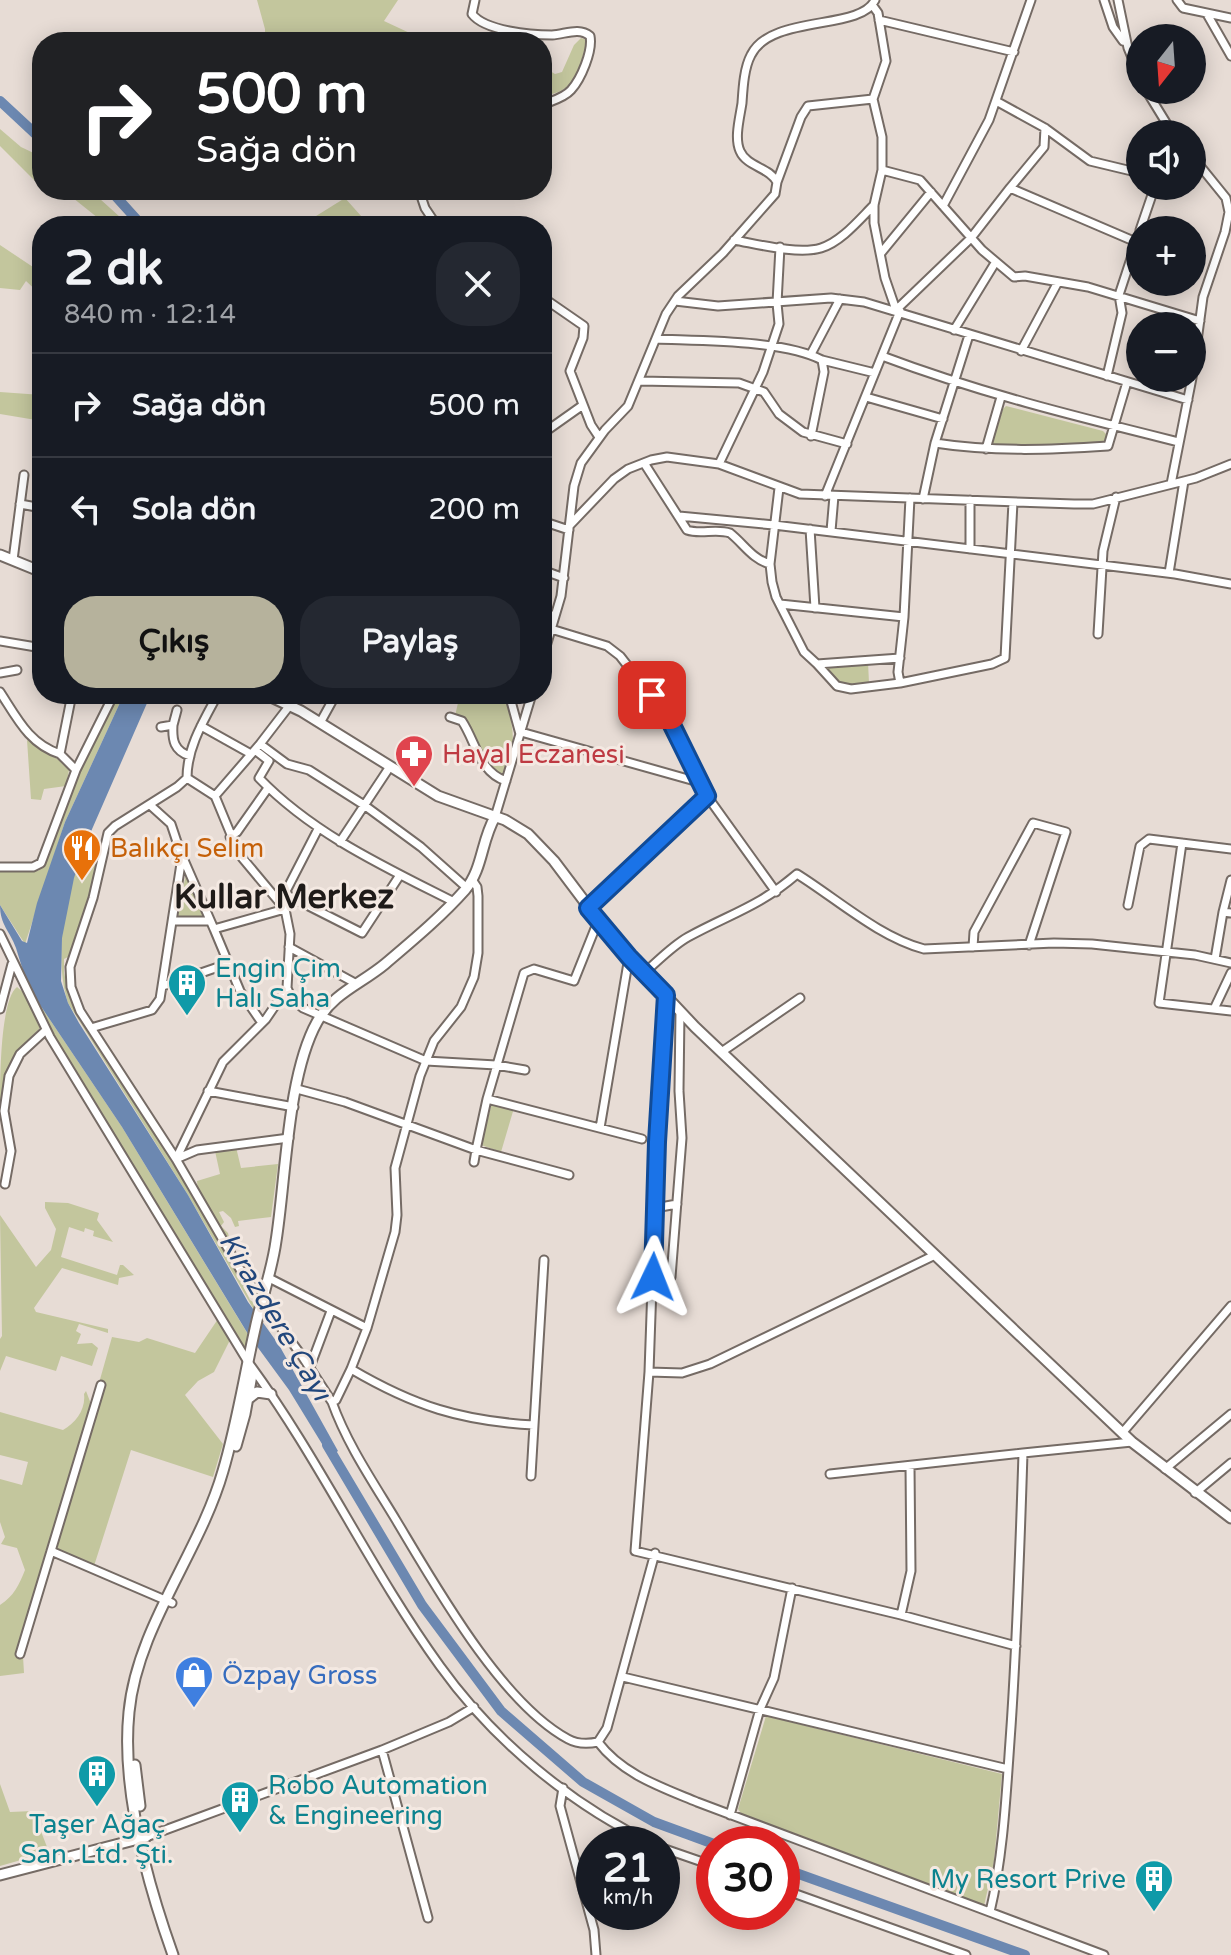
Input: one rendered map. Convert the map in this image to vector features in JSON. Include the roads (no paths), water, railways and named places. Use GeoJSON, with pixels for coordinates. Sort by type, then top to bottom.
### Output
{"type":"FeatureCollection","features":[{"type":"Feature","properties":{"kind":"main road"},"geometry":{"type":"LineString","coordinates":[[0,555],[32,568]]}},
{"type":"Feature","properties":{"kind":"main road"},"geometry":{"type":"LineString","coordinates":[[290,705],[438,796],[521,828],[540,844],[598,921],[680,1011],[1132,1442],[1195,1493],[1230,1516]]}},
{"type":"Feature","properties":{"kind":"main road"},"geometry":{"type":"LineString","coordinates":[[175,1955],[158,1913],[144,1854],[135,1767],[134,1710],[145,1664],[219,1485],[238,1416],[278,1231],[289,1138],[306,1047],[321,1015],[333,1000],[385,964],[470,884],[486,833],[495,817]]}},
{"type":"Feature","properties":{"kind":"main road"},"geometry":{"type":"LineString","coordinates":[[175,1955],[137,1818],[129,1766],[130,1704],[139,1664],[224,1485],[248,1399],[251,1360]]}},
{"type":"Feature","properties":{"kind":"main road"},"geometry":{"type":"LineString","coordinates":[[248,1399],[259,1391],[271,1394]]}},
{"type":"Feature","properties":{"kind":"main road"},"geometry":{"type":"LineString","coordinates":[[117,1844],[131,1833],[137,1818]]}},
{"type":"Feature","properties":{"kind":"main road"},"geometry":{"type":"LineString","coordinates":[[0,1875],[143,1838]]}},
{"type":"Feature","properties":{"kind":"main road"},"geometry":{"type":"LineString","coordinates":[[117,1844],[144,1854]]}},
{"type":"Feature","properties":{"kind":"street"},"geometry":{"type":"LineString","coordinates":[[475,0],[472,14],[485,26],[531,32]]}},
{"type":"Feature","properties":{"kind":"street"},"geometry":{"type":"LineString","coordinates":[[943,206],[989,120],[1031,0]]}},
{"type":"Feature","properties":{"kind":"street"},"geometry":{"type":"LineString","coordinates":[[1104,0],[1113,27],[1126,45]]}},
{"type":"Feature","properties":{"kind":"street"},"geometry":{"type":"LineString","coordinates":[[1118,0],[1126,38]]}},
{"type":"Feature","properties":{"kind":"street"},"geometry":{"type":"LineString","coordinates":[[1177,0],[1183,8],[1231,18]]}},
{"type":"Feature","properties":{"kind":"street"},"geometry":{"type":"LineString","coordinates":[[777,182],[774,176],[744,158],[739,148],[744,83],[750,55],[757,45],[774,35],[811,23],[855,16],[874,3],[886,61],[873,99],[882,137],[882,170],[874,205],[874,223],[885,278],[898,311]]}},
{"type":"Feature","properties":{"kind":"street"},"geometry":{"type":"LineString","coordinates":[[1207,14],[1231,56]]}},
{"type":"Feature","properties":{"kind":"street"},"geometry":{"type":"LineString","coordinates":[[879,20],[1014,52]]}},
{"type":"Feature","properties":{"kind":"street"},"geometry":{"type":"LineString","coordinates":[[552,33],[580,31],[590,36],[588,53],[573,88],[552,100]]}},
{"type":"Feature","properties":{"kind":"street"},"geometry":{"type":"LineString","coordinates":[[552,626],[564,578],[577,473],[599,437],[628,406],[675,301],[775,194],[801,117],[808,106],[873,99]]}},
{"type":"Feature","properties":{"kind":"street"},"geometry":{"type":"LineString","coordinates":[[996,101],[1045,128],[1090,161],[1126,170]]}},
{"type":"Feature","properties":{"kind":"street"},"geometry":{"type":"LineString","coordinates":[[831,531],[830,496],[898,311],[971,238],[1044,147],[1045,128]]}},
{"type":"Feature","properties":{"kind":"street"},"geometry":{"type":"LineString","coordinates":[[882,170],[920,180],[995,263],[1014,277],[1025,276],[1119,295],[1172,312]]}},
{"type":"Feature","properties":{"kind":"street"},"geometry":{"type":"LineString","coordinates":[[1201,312],[1229,212],[1226,198],[1206,173]]}},
{"type":"Feature","properties":{"kind":"street"},"geometry":{"type":"LineString","coordinates":[[1010,188],[1126,238]]}},
{"type":"Feature","properties":{"kind":"street"},"geometry":{"type":"LineString","coordinates":[[881,253],[931,192]]}},
{"type":"Feature","properties":{"kind":"street"},"geometry":{"type":"LineString","coordinates":[[734,240],[806,250],[823,248],[849,230],[874,205]]}},
{"type":"Feature","properties":{"kind":"street"},"geometry":{"type":"LineString","coordinates":[[719,464],[763,372],[779,324],[780,247]]}},
{"type":"Feature","properties":{"kind":"street"},"geometry":{"type":"LineString","coordinates":[[954,330],[995,263]]}},
{"type":"Feature","properties":{"kind":"street"},"geometry":{"type":"LineString","coordinates":[[1107,376],[1122,313],[1119,295],[1126,273]]}},
{"type":"Feature","properties":{"kind":"street"},"geometry":{"type":"LineString","coordinates":[[1021,351],[1058,282]]}},
{"type":"Feature","properties":{"kind":"street"},"geometry":{"type":"LineString","coordinates":[[675,301],[718,306],[840,299],[898,311],[1126,382]]}},
{"type":"Feature","properties":{"kind":"street"},"geometry":{"type":"LineString","coordinates":[[811,354],[840,299]]}},
{"type":"Feature","properties":{"kind":"street"},"geometry":{"type":"LineString","coordinates":[[552,304],[584,326],[570,371],[591,425],[599,437]]}},
{"type":"Feature","properties":{"kind":"street"},"geometry":{"type":"LineString","coordinates":[[923,499],[935,443],[969,335]]}},
{"type":"Feature","properties":{"kind":"street"},"geometry":{"type":"LineString","coordinates":[[656,339],[772,347],[811,354],[822,360],[875,373]]}},
{"type":"Feature","properties":{"kind":"street"},"geometry":{"type":"LineString","coordinates":[[882,356],[1001,397],[1179,442]]}},
{"type":"Feature","properties":{"kind":"street"},"geometry":{"type":"LineString","coordinates":[[811,436],[824,372],[822,360]]}},
{"type":"Feature","properties":{"kind":"street"},"geometry":{"type":"LineString","coordinates":[[640,381],[739,383],[754,387],[764,392],[779,414],[792,425],[811,436],[847,444]]}},
{"type":"Feature","properties":{"kind":"street"},"geometry":{"type":"LineString","coordinates":[[935,443],[986,449],[1040,450],[1108,446],[1126,386]]}},
{"type":"Feature","properties":{"kind":"street"},"geometry":{"type":"LineString","coordinates":[[1161,392],[1188,400]]}},
{"type":"Feature","properties":{"kind":"street"},"geometry":{"type":"LineString","coordinates":[[1171,484],[1189,392]]}},
{"type":"Feature","properties":{"kind":"street"},"geometry":{"type":"LineString","coordinates":[[866,397],[943,419]]}},
{"type":"Feature","properties":{"kind":"street"},"geometry":{"type":"LineString","coordinates":[[986,449],[1001,397]]}},
{"type":"Feature","properties":{"kind":"street"},"geometry":{"type":"LineString","coordinates":[[552,427],[583,405]]}},
{"type":"Feature","properties":{"kind":"street"},"geometry":{"type":"LineString","coordinates":[[570,528],[614,479],[628,469],[667,457],[719,464],[800,494],[1093,504],[1184,481],[1231,464]]}},
{"type":"Feature","properties":{"kind":"street"},"geometry":{"type":"LineString","coordinates":[[644,463],[687,530],[730,533],[749,553],[761,562],[770,564]]}},
{"type":"Feature","properties":{"kind":"street"},"geometry":{"type":"LineString","coordinates":[[13,560],[24,475]]}},
{"type":"Feature","properties":{"kind":"street"},"geometry":{"type":"LineString","coordinates":[[1169,573],[1184,481]]}},
{"type":"Feature","properties":{"kind":"street"},"geometry":{"type":"LineString","coordinates":[[779,488],[770,564],[772,582],[804,652],[837,686],[851,689],[900,683],[992,664],[1005,658],[1013,502]]}},
{"type":"Feature","properties":{"kind":"street"},"geometry":{"type":"LineString","coordinates":[[1098,634],[1108,522],[1116,497]]}},
{"type":"Feature","properties":{"kind":"street"},"geometry":{"type":"LineString","coordinates":[[900,683],[910,498]]}},
{"type":"Feature","properties":{"kind":"street"},"geometry":{"type":"LineString","coordinates":[[970,500],[970,549]]}},
{"type":"Feature","properties":{"kind":"street"},"geometry":{"type":"LineString","coordinates":[[20,504],[32,506]]}},
{"type":"Feature","properties":{"kind":"street"},"geometry":{"type":"LineString","coordinates":[[679,516],[831,531],[1169,573],[1231,584]]}},
{"type":"Feature","properties":{"kind":"street"},"geometry":{"type":"LineString","coordinates":[[552,524],[570,528]]}},
{"type":"Feature","properties":{"kind":"street"},"geometry":{"type":"LineString","coordinates":[[810,529],[815,608]]}},
{"type":"Feature","properties":{"kind":"street"},"geometry":{"type":"LineString","coordinates":[[552,574],[564,578]]}},
{"type":"Feature","properties":{"kind":"street"},"geometry":{"type":"LineString","coordinates":[[780,604],[904,617]]}},
{"type":"Feature","properties":{"kind":"street"},"geometry":{"type":"LineString","coordinates":[[552,629],[607,646],[620,656],[669,719],[707,796],[776,892]]}},
{"type":"Feature","properties":{"kind":"street"},"geometry":{"type":"LineString","coordinates":[[0,641],[32,646]]}},
{"type":"Feature","properties":{"kind":"street"},"geometry":{"type":"LineString","coordinates":[[817,664],[900,658]]}},
{"type":"Feature","properties":{"kind":"street"},"geometry":{"type":"LineString","coordinates":[[0,673],[17,670]]}},
{"type":"Feature","properties":{"kind":"street"},"geometry":{"type":"LineString","coordinates":[[0,692],[26,733],[48,750],[60,754],[76,770]]}},
{"type":"Feature","properties":{"kind":"street"},"geometry":{"type":"LineString","coordinates":[[60,754],[70,704]]}},
{"type":"Feature","properties":{"kind":"street"},"geometry":{"type":"LineString","coordinates":[[0,867],[39,866],[76,770],[109,704]]}},
{"type":"Feature","properties":{"kind":"street"},"geometry":{"type":"LineString","coordinates":[[213,704],[190,756],[187,778],[115,826],[105,838],[93,898],[70,967],[69,981],[91,1028],[176,1159],[245,1278],[250,1285],[265,1293]]}},
{"type":"Feature","properties":{"kind":"street"},"geometry":{"type":"LineString","coordinates":[[320,723],[330,704]]}},
{"type":"Feature","properties":{"kind":"street"},"geometry":{"type":"LineString","coordinates":[[512,704],[521,734]]}},
{"type":"Feature","properties":{"kind":"street"},"geometry":{"type":"LineString","coordinates":[[495,817],[529,704]]}},
{"type":"Feature","properties":{"kind":"street"},"geometry":{"type":"LineString","coordinates":[[215,796],[290,705]]}},
{"type":"Feature","properties":{"kind":"street"},"geometry":{"type":"LineString","coordinates":[[177,710],[173,725],[175,746],[190,756]]}},
{"type":"Feature","properties":{"kind":"street"},"geometry":{"type":"LineString","coordinates":[[450,717],[464,723],[485,766],[506,781]]}},
{"type":"Feature","properties":{"kind":"street"},"geometry":{"type":"LineString","coordinates":[[161,727],[173,725]]}},
{"type":"Feature","properties":{"kind":"street"},"geometry":{"type":"LineString","coordinates":[[201,726],[287,764],[309,770],[364,805],[478,889],[478,953],[474,977],[466,998],[434,1041],[426,1061],[406,1123],[394,1175],[397,1206],[395,1232],[367,1328],[340,1396],[332,1402]]}},
{"type":"Feature","properties":{"kind":"street"},"geometry":{"type":"LineString","coordinates":[[521,734],[702,783]]}},
{"type":"Feature","properties":{"kind":"street"},"geometry":{"type":"LineString","coordinates":[[255,749],[269,761],[259,778],[318,829],[454,902]]}},
{"type":"Feature","properties":{"kind":"street"},"geometry":{"type":"LineString","coordinates":[[340,842],[389,768]]}},
{"type":"Feature","properties":{"kind":"street"},"geometry":{"type":"LineString","coordinates":[[176,1159],[227,1056],[262,1023],[287,988],[290,929],[282,906],[247,866],[230,837],[215,796],[187,778]]}},
{"type":"Feature","properties":{"kind":"street"},"geometry":{"type":"LineString","coordinates":[[230,837],[237,832],[268,788]]}},
{"type":"Feature","properties":{"kind":"street"},"geometry":{"type":"LineString","coordinates":[[588,908],[707,796]]}},
{"type":"Feature","properties":{"kind":"street"},"geometry":{"type":"LineString","coordinates":[[150,805],[171,824],[227,964],[240,991],[262,1023]]}},
{"type":"Feature","properties":{"kind":"street"},"geometry":{"type":"LineString","coordinates":[[973,947],[974,932],[1033,823],[1066,832],[1029,945]]}},
{"type":"Feature","properties":{"kind":"street"},"geometry":{"type":"LineString","coordinates":[[282,906],[318,829]]}},
{"type":"Feature","properties":{"kind":"street"},"geometry":{"type":"LineString","coordinates":[[1128,905],[1140,846],[1149,839],[1231,849]]}},
{"type":"Feature","properties":{"kind":"street"},"geometry":{"type":"LineString","coordinates":[[1182,843],[1159,1003],[1231,1011]]}},
{"type":"Feature","properties":{"kind":"street"},"geometry":{"type":"LineString","coordinates":[[91,1028],[154,1009],[163,986],[182,857]]}},
{"type":"Feature","properties":{"kind":"street"},"geometry":{"type":"LineString","coordinates":[[644,973],[685,939],[748,910],[797,874],[904,944],[924,949],[1092,944],[1165,951],[1231,963]]}},
{"type":"Feature","properties":{"kind":"street"},"geometry":{"type":"LineString","coordinates":[[285,894],[362,933],[400,875]]}},
{"type":"Feature","properties":{"kind":"street"},"geometry":{"type":"LineString","coordinates":[[1215,959],[1227,912],[1231,880]]}},
{"type":"Feature","properties":{"kind":"street"},"geometry":{"type":"LineString","coordinates":[[214,929],[282,906]]}},
{"type":"Feature","properties":{"kind":"street"},"geometry":{"type":"LineString","coordinates":[[173,921],[210,921]]}},
{"type":"Feature","properties":{"kind":"street"},"geometry":{"type":"LineString","coordinates":[[474,1162],[487,1099],[524,973],[534,969],[574,981],[598,921]]}},
{"type":"Feature","properties":{"kind":"street"},"geometry":{"type":"LineString","coordinates":[[0,934],[46,1030],[410,1623],[474,1707],[527,1759],[563,1788],[622,1826]]}},
{"type":"Feature","properties":{"kind":"street"},"geometry":{"type":"LineString","coordinates":[[289,947],[355,983]]}},
{"type":"Feature","properties":{"kind":"street"},"geometry":{"type":"LineString","coordinates":[[600,1128],[629,957]]}},
{"type":"Feature","properties":{"kind":"street"},"geometry":{"type":"LineString","coordinates":[[0,1009],[13,961]]}},
{"type":"Feature","properties":{"kind":"street"},"geometry":{"type":"LineString","coordinates":[[163,986],[227,964]]}},
{"type":"Feature","properties":{"kind":"street"},"geometry":{"type":"LineString","coordinates":[[1214,1009],[1231,973]]}},
{"type":"Feature","properties":{"kind":"street"},"geometry":{"type":"LineString","coordinates":[[287,988],[297,1004],[426,1061],[525,1070]]}},
{"type":"Feature","properties":{"kind":"street"},"geometry":{"type":"LineString","coordinates":[[666,995],[649,1372],[635,1551],[655,1553],[1016,1646]]}},
{"type":"Feature","properties":{"kind":"street"},"geometry":{"type":"LineString","coordinates":[[723,1051],[800,998]]}},
{"type":"Feature","properties":{"kind":"street"},"geometry":{"type":"LineString","coordinates":[[653,1277],[671,1277],[682,1138],[680,1011]]}},
{"type":"Feature","properties":{"kind":"street"},"geometry":{"type":"LineString","coordinates":[[5,1184],[11,1151],[4,1111],[9,1076],[20,1054],[46,1030]]}},
{"type":"Feature","properties":{"kind":"street"},"geometry":{"type":"LineString","coordinates":[[297,1089],[406,1123],[476,1150],[569,1175]]}},
{"type":"Feature","properties":{"kind":"street"},"geometry":{"type":"LineString","coordinates":[[208,1091],[294,1107]]}},
{"type":"Feature","properties":{"kind":"street"},"geometry":{"type":"LineString","coordinates":[[487,1099],[642,1139]]}},
{"type":"Feature","properties":{"kind":"street"},"geometry":{"type":"LineString","coordinates":[[176,1159],[197,1150],[289,1138]]}},
{"type":"Feature","properties":{"kind":"street"},"geometry":{"type":"LineString","coordinates":[[655,1208],[677,1204]]}},
{"type":"Feature","properties":{"kind":"street"},"geometry":{"type":"LineString","coordinates":[[649,1372],[673,1374],[710,1364],[935,1255]]}},
{"type":"Feature","properties":{"kind":"street"},"geometry":{"type":"LineString","coordinates":[[531,1476],[544,1260]]}},
{"type":"Feature","properties":{"kind":"street"},"geometry":{"type":"LineString","coordinates":[[269,1278],[367,1328]]}},
{"type":"Feature","properties":{"kind":"street"},"geometry":{"type":"LineString","coordinates":[[1123,1432],[1231,1306]]}},
{"type":"Feature","properties":{"kind":"street"},"geometry":{"type":"LineString","coordinates":[[262,1310],[310,1367],[384,1500],[480,1651],[531,1711],[547,1724],[574,1742],[598,1742]]}},
{"type":"Feature","properties":{"kind":"street"},"geometry":{"type":"LineString","coordinates":[[310,1367],[331,1311]]}},
{"type":"Feature","properties":{"kind":"street"},"geometry":{"type":"LineString","coordinates":[[351,1369],[400,1396],[433,1409],[479,1420],[534,1425]]}},
{"type":"Feature","properties":{"kind":"street"},"geometry":{"type":"LineString","coordinates":[[20,1654],[101,1385]]}},
{"type":"Feature","properties":{"kind":"street"},"geometry":{"type":"LineString","coordinates":[[1165,1469],[1231,1414]]}},
{"type":"Feature","properties":{"kind":"street"},"geometry":{"type":"LineString","coordinates":[[830,1474],[1132,1442]]}},
{"type":"Feature","properties":{"kind":"street"},"geometry":{"type":"LineString","coordinates":[[990,1912],[996,1885],[1008,1769],[1023,1453]]}},
{"type":"Feature","properties":{"kind":"street"},"geometry":{"type":"LineString","coordinates":[[1195,1493],[1231,1463]]}},
{"type":"Feature","properties":{"kind":"street"},"geometry":{"type":"LineString","coordinates":[[901,1615],[911,1571],[910,1466]]}},
{"type":"Feature","properties":{"kind":"street"},"geometry":{"type":"LineString","coordinates":[[51,1551],[169,1602]]}},
{"type":"Feature","properties":{"kind":"street"},"geometry":{"type":"LineString","coordinates":[[598,1742],[607,1728],[623,1677],[655,1553]]}},
{"type":"Feature","properties":{"kind":"street"},"geometry":{"type":"LineString","coordinates":[[730,1815],[760,1709],[774,1678],[792,1588]]}},
{"type":"Feature","properties":{"kind":"street"},"geometry":{"type":"LineString","coordinates":[[623,1677],[1008,1769]]}},
{"type":"Feature","properties":{"kind":"street"},"geometry":{"type":"LineString","coordinates":[[143,1838],[382,1750],[449,1722],[474,1707]]}},
{"type":"Feature","properties":{"kind":"street"},"geometry":{"type":"LineString","coordinates":[[598,1742],[612,1759],[669,1791],[1104,1955]]}},
{"type":"Feature","properties":{"kind":"street"},"geometry":{"type":"LineString","coordinates":[[382,1750],[428,1918]]}},
{"type":"Feature","properties":{"kind":"street"},"geometry":{"type":"LineString","coordinates":[[563,1788],[560,1806],[594,1930],[596,1955]]}},
{"type":"Feature","properties":{"kind":"street"},"geometry":{"type":"LineString","coordinates":[[800,1895],[966,1955]]}},
{"type":"Feature","properties":{"kind":"water"},"geometry":{"type":"Polygon","coordinates":[[[119,704],[147,704],[86,843],[74,878],[62,938],[61,981],[79,1023],[188,1195],[248,1302],[279,1345],[338,1451],[330,1457],[289,1390],[248,1334],[122,1127],[32,993],[2,918],[0,905],[22,941],[27,943],[37,903],[65,822],[119,704]]]}},
{"type":"Feature","properties":{"kind":"waterway","name":"Kirazdere Çayı"},"geometry":{"type":"LineString","coordinates":[[0,101],[32,131]]}},
{"type":"Feature","properties":{"kind":"waterway","name":"Kirazdere Çayı"},"geometry":{"type":"LineString","coordinates":[[119,200],[133,216]]}},
{"type":"Feature","properties":{"kind":"waterway","name":"Kirazdere Çayı"},"geometry":{"type":"LineString","coordinates":[[327,1445],[422,1605],[501,1711],[583,1782],[654,1822],[696,1837]]}},
{"type":"Feature","properties":{"kind":"waterway","name":"Kirazdere Çayı"},"geometry":{"type":"LineString","coordinates":[[800,1874],[1025,1955]]}},
{"type":"Feature","properties":{"kind":"place","name":"Hayal Eczanesi"},"geometry":{"type":"Point","coordinates":[414,788]}},
{"type":"Feature","properties":{"kind":"place","name":"Balıkçı Selim"},"geometry":{"type":"Point","coordinates":[82,882]}},
{"type":"Feature","properties":{"kind":"place","name":"Engin Çim Halı Saha"},"geometry":{"type":"Point","coordinates":[187,1017]}},
{"type":"Feature","properties":{"kind":"place","name":"Özpay Gross"},"geometry":{"type":"Point","coordinates":[194,1709]}},
{"type":"Feature","properties":{"kind":"place","name":"Taşer Ağaç San. Ltd. Şti."},"geometry":{"type":"Point","coordinates":[97,1808]}},
{"type":"Feature","properties":{"kind":"place","name":"Robo Automation & Engineering"},"geometry":{"type":"Point","coordinates":[240,1834]}},
{"type":"Feature","properties":{"kind":"place","name":"My Resort Prive"},"geometry":{"type":"Point","coordinates":[1154,1913]}},
{"type":"Feature","properties":{"kind":"district","name":"Kullar Merkez"},"geometry":{"type":"Point","coordinates":[284,896]}}]}
